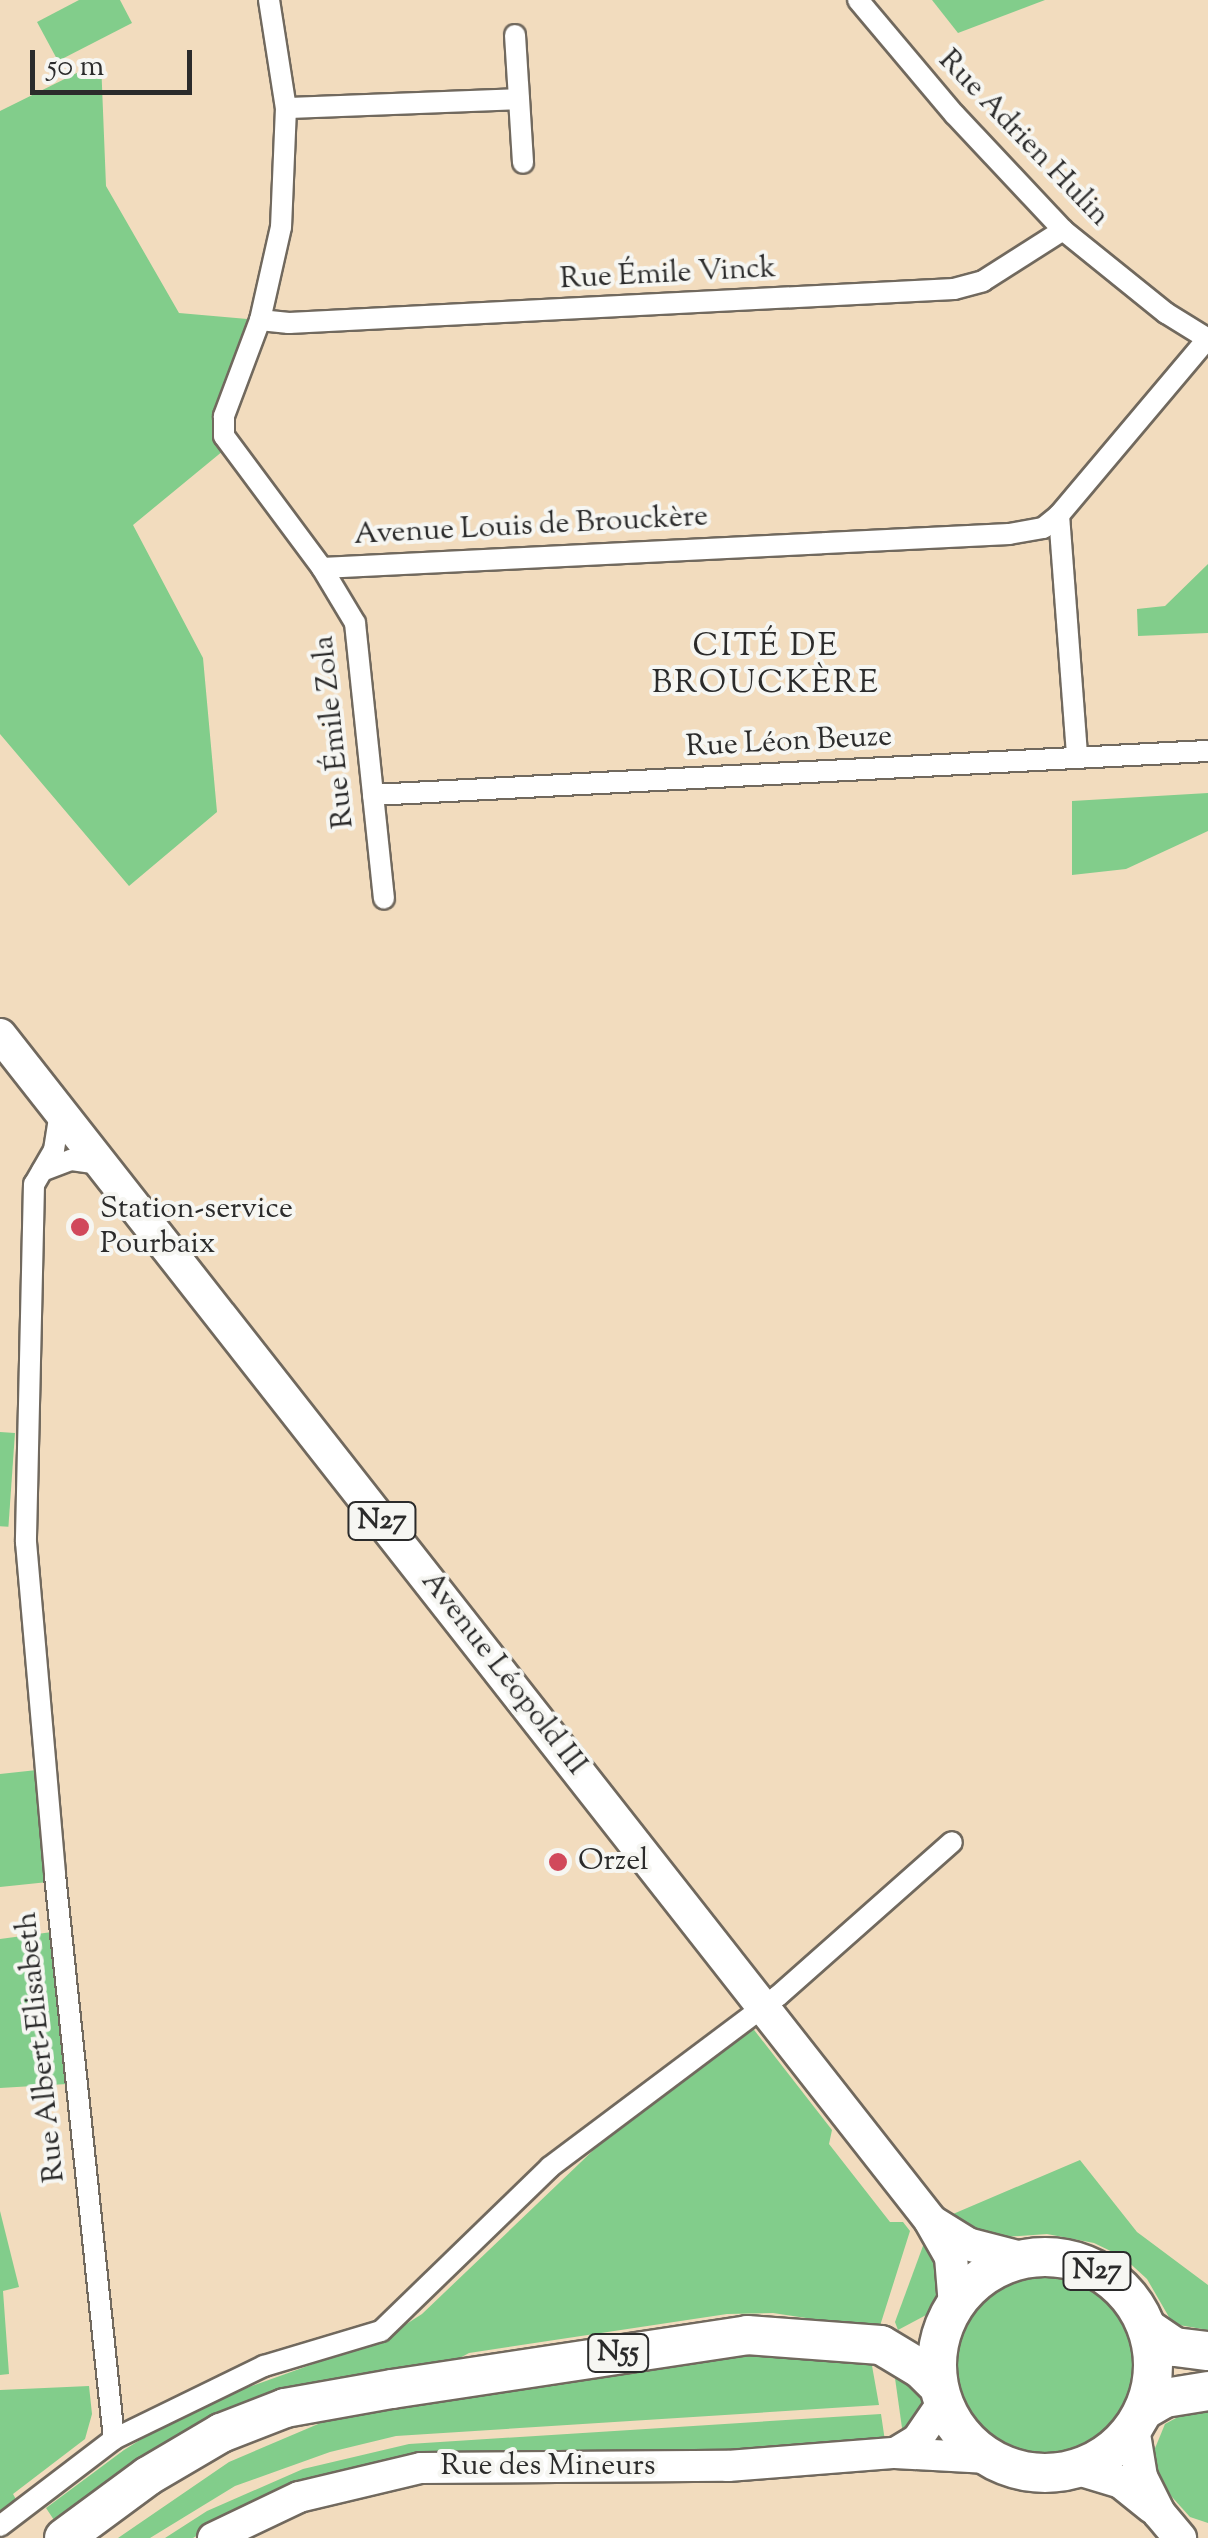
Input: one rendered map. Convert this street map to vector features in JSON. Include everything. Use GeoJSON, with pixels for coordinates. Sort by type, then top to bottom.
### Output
{"type":"FeatureCollection","features":[{"type":"Feature","properties":{"kind":"highway","name":"N27"},"geometry":{"type":"LineString","coordinates":[[1052,2256],[1083,2263],[1111,2278],[1133,2301],[1148,2330],[1152,2384],[1138,2419],[1118,2446],[1078,2469],[1032,2473],[988,2458],[961,2434],[941,2395],[936,2357],[951,2312],[979,2278],[1021,2258],[1052,2256]]}},
{"type":"Feature","properties":{"kind":"highway","name":"N55"},"geometry":{"type":"LineString","coordinates":[[881,2346],[951,2312]]}},
{"type":"Feature","properties":{"kind":"highway"},"geometry":{"type":"LineString","coordinates":[[1148,2330],[1175,2347],[1208,2351]]}},
{"type":"Feature","properties":{"kind":"highway","name":"N55"},"geometry":{"type":"LineString","coordinates":[[64,2538],[148,2476],[221,2432],[285,2408],[356,2396],[747,2335],[881,2346],[920,2369],[941,2395]]}},
{"type":"Feature","properties":{"kind":"highway"},"geometry":{"type":"LineString","coordinates":[[1138,2419],[1165,2398],[1208,2391]]}},
{"type":"Feature","properties":{"kind":"highway","name":"N55"},"geometry":{"type":"LineString","coordinates":[[104,2538],[228,2452],[356,2396]]}},
{"type":"Feature","properties":{"kind":"main road","name":"Avenue Léopold III"},"geometry":{"type":"LineString","coordinates":[[0,1036],[930,2220],[951,2257],[951,2312]]}},
{"type":"Feature","properties":{"kind":"main road","name":"Avenue Léopold III"},"geometry":{"type":"LineString","coordinates":[[930,2220],[967,2244],[1021,2258]]}},
{"type":"Feature","properties":{"kind":"main road","name":"N27"},"geometry":{"type":"LineString","coordinates":[[1138,2419],[1136,2464],[1169,2525]]}},
{"type":"Feature","properties":{"kind":"main road","name":"N27"},"geometry":{"type":"LineString","coordinates":[[1078,2469],[1121,2482],[1169,2525]]}},
{"type":"Feature","properties":{"kind":"street","name":"Avenue Louis de Brouckère"},"geometry":{"type":"LineString","coordinates":[[269,0],[286,108],[281,227],[260,320],[224,416],[224,436],[322,568],[1009,534],[1042,528],[1059,515],[1208,339]]}},
{"type":"Feature","properties":{"kind":"street","name":"Rue Adrien Hulin"},"geometry":{"type":"LineString","coordinates":[[858,0],[955,115],[1063,230],[1166,313],[1208,339]]}},
{"type":"Feature","properties":{"kind":"street"},"geometry":{"type":"LineString","coordinates":[[514,35],[523,162]]}},
{"type":"Feature","properties":{"kind":"street"},"geometry":{"type":"LineString","coordinates":[[286,108],[518,99]]}},
{"type":"Feature","properties":{"kind":"street","name":"Rue Émile Vinck"},"geometry":{"type":"LineString","coordinates":[[260,320],[308,322],[954,290],[983,281],[1063,230]]}},
{"type":"Feature","properties":{"kind":"street"},"geometry":{"type":"LineString","coordinates":[[1059,515],[1077,757]]}},
{"type":"Feature","properties":{"kind":"street","name":"Rue Émile Zola"},"geometry":{"type":"LineString","coordinates":[[322,568],[358,634],[384,898]]}},
{"type":"Feature","properties":{"kind":"street","name":"Rue Léon Beuze"},"geometry":{"type":"LineString","coordinates":[[373,796],[1208,751]]}},
{"type":"Feature","properties":{"kind":"street","name":"Rue Albert-Elisabeth"},"geometry":{"type":"LineString","coordinates":[[60,1112],[59,1133],[34,1184],[26,1542],[53,1858],[114,2439]]}},
{"type":"Feature","properties":{"kind":"street"},"geometry":{"type":"LineString","coordinates":[[42,1170],[71,1160],[101,1164]]}},
{"type":"Feature","properties":{"kind":"street"},"geometry":{"type":"LineString","coordinates":[[0,2526],[114,2439],[264,2366],[381,2330],[550,2168],[764,2006],[952,1842]]}},
{"type":"Feature","properties":{"kind":"street"},"geometry":{"type":"LineString","coordinates":[[895,2454],[917,2440],[941,2395]]}},
{"type":"Feature","properties":{"kind":"street","name":"Rue des Mineurs"},"geometry":{"type":"LineString","coordinates":[[213,2538],[299,2497],[420,2468],[728,2466],[895,2454],[988,2458]]}},
{"type":"Feature","properties":{"kind":"green space"},"geometry":{"type":"Polygon","coordinates":[[[79,0],[120,0],[132,23],[58,61],[37,22],[79,0]]]}},
{"type":"Feature","properties":{"kind":"green space"},"geometry":{"type":"Polygon","coordinates":[[[932,0],[1045,0],[958,33],[932,0]]]}},
{"type":"Feature","properties":{"kind":"green space"},"geometry":{"type":"Polygon","coordinates":[[[101,61],[106,186],[179,313],[260,320],[224,416],[229,446],[133,525],[203,658],[217,812],[129,886],[0,734],[0,111],[101,61]]]}},
{"type":"Feature","properties":{"kind":"green space"},"geometry":{"type":"Polygon","coordinates":[[[1208,564],[1208,633],[1138,636],[1137,609],[1165,606],[1208,564]]]}},
{"type":"Feature","properties":{"kind":"green space"},"geometry":{"type":"Polygon","coordinates":[[[1208,793],[1208,831],[1126,869],[1072,875],[1072,801],[1208,793]]]}},
{"type":"Feature","properties":{"kind":"green space"},"geometry":{"type":"Polygon","coordinates":[[[0,1432],[15,1433],[8,1527],[0,1526],[0,1432]]]}},
{"type":"Feature","properties":{"kind":"green space"},"geometry":{"type":"Polygon","coordinates":[[[37,1770],[48,1882],[0,1887],[0,1774],[37,1770]]]}},
{"type":"Feature","properties":{"kind":"green space"},"geometry":{"type":"Polygon","coordinates":[[[52,1932],[67,2084],[0,2088],[0,1939],[52,1932]]]}},
{"type":"Feature","properties":{"kind":"green space"},"geometry":{"type":"Polygon","coordinates":[[[751,2026],[832,2130],[829,2144],[890,2222],[903,2222],[910,2231],[879,2329],[773,2313],[727,2314],[469,2353],[443,2367],[345,2384],[58,2526],[46,2508],[124,2450],[193,2407],[383,2339],[422,2314],[626,2119],[751,2026]]]}},
{"type":"Feature","properties":{"kind":"green space"},"geometry":{"type":"Polygon","coordinates":[[[1080,2160],[1137,2232],[1208,2285],[1208,2330],[1173,2324],[1147,2279],[1123,2257],[1094,2243],[1047,2234],[991,2238],[946,2217],[1080,2160]]]}},
{"type":"Feature","properties":{"kind":"green space"},"geometry":{"type":"Polygon","coordinates":[[[0,2211],[19,2287],[3,2291],[9,2374],[0,2375],[0,2211]]]}},
{"type":"Feature","properties":{"kind":"green space"},"geometry":{"type":"Polygon","coordinates":[[[927,2235],[943,2262],[942,2294],[928,2314],[898,2330],[895,2322],[927,2235]]]}},
{"type":"Feature","properties":{"kind":"green space"},"geometry":{"type":"Polygon","coordinates":[[[1046,2276],[1080,2283],[1109,2302],[1128,2331],[1135,2365],[1128,2399],[1109,2428],[1080,2447],[1046,2454],[1012,2447],[983,2428],[964,2399],[957,2365],[964,2331],[983,2302],[1012,2283],[1046,2276]]]}},
{"type":"Feature","properties":{"kind":"green space"},"geometry":{"type":"Polygon","coordinates":[[[749,2348],[871,2360],[879,2405],[396,2436],[330,2452],[235,2486],[150,2538],[118,2538],[229,2462],[337,2416],[749,2348]]]}},
{"type":"Feature","properties":{"kind":"green space"},"geometry":{"type":"Polygon","coordinates":[[[893,2364],[922,2388],[925,2402],[903,2435],[893,2364]]]}},
{"type":"Feature","properties":{"kind":"green space"},"geometry":{"type":"Polygon","coordinates":[[[89,2386],[92,2414],[85,2439],[13,2494],[18,2503],[0,2516],[0,2390],[89,2386]]]}},
{"type":"Feature","properties":{"kind":"green space"},"geometry":{"type":"Polygon","coordinates":[[[1208,2409],[1208,2523],[1190,2517],[1172,2497],[1152,2469],[1151,2458],[1165,2424],[1187,2412],[1208,2409]]]}},
{"type":"Feature","properties":{"kind":"green space"},"geometry":{"type":"Polygon","coordinates":[[[881,2414],[885,2441],[740,2455],[425,2456],[244,2508],[193,2538],[165,2538],[207,2511],[303,2469],[409,2444],[881,2414]]]}},
{"type":"Feature","properties":{"kind":"place","name":"Station-service Pourbaix"},"geometry":{"type":"Point","coordinates":[80,1227]}},
{"type":"Feature","properties":{"kind":"place","name":"Orzel"},"geometry":{"type":"Point","coordinates":[558,1862]}},
{"type":"Feature","properties":{"kind":"district","name":"CITÉ DE BROUCKÈRE"},"geometry":{"type":"Point","coordinates":[766,666]}}]}
